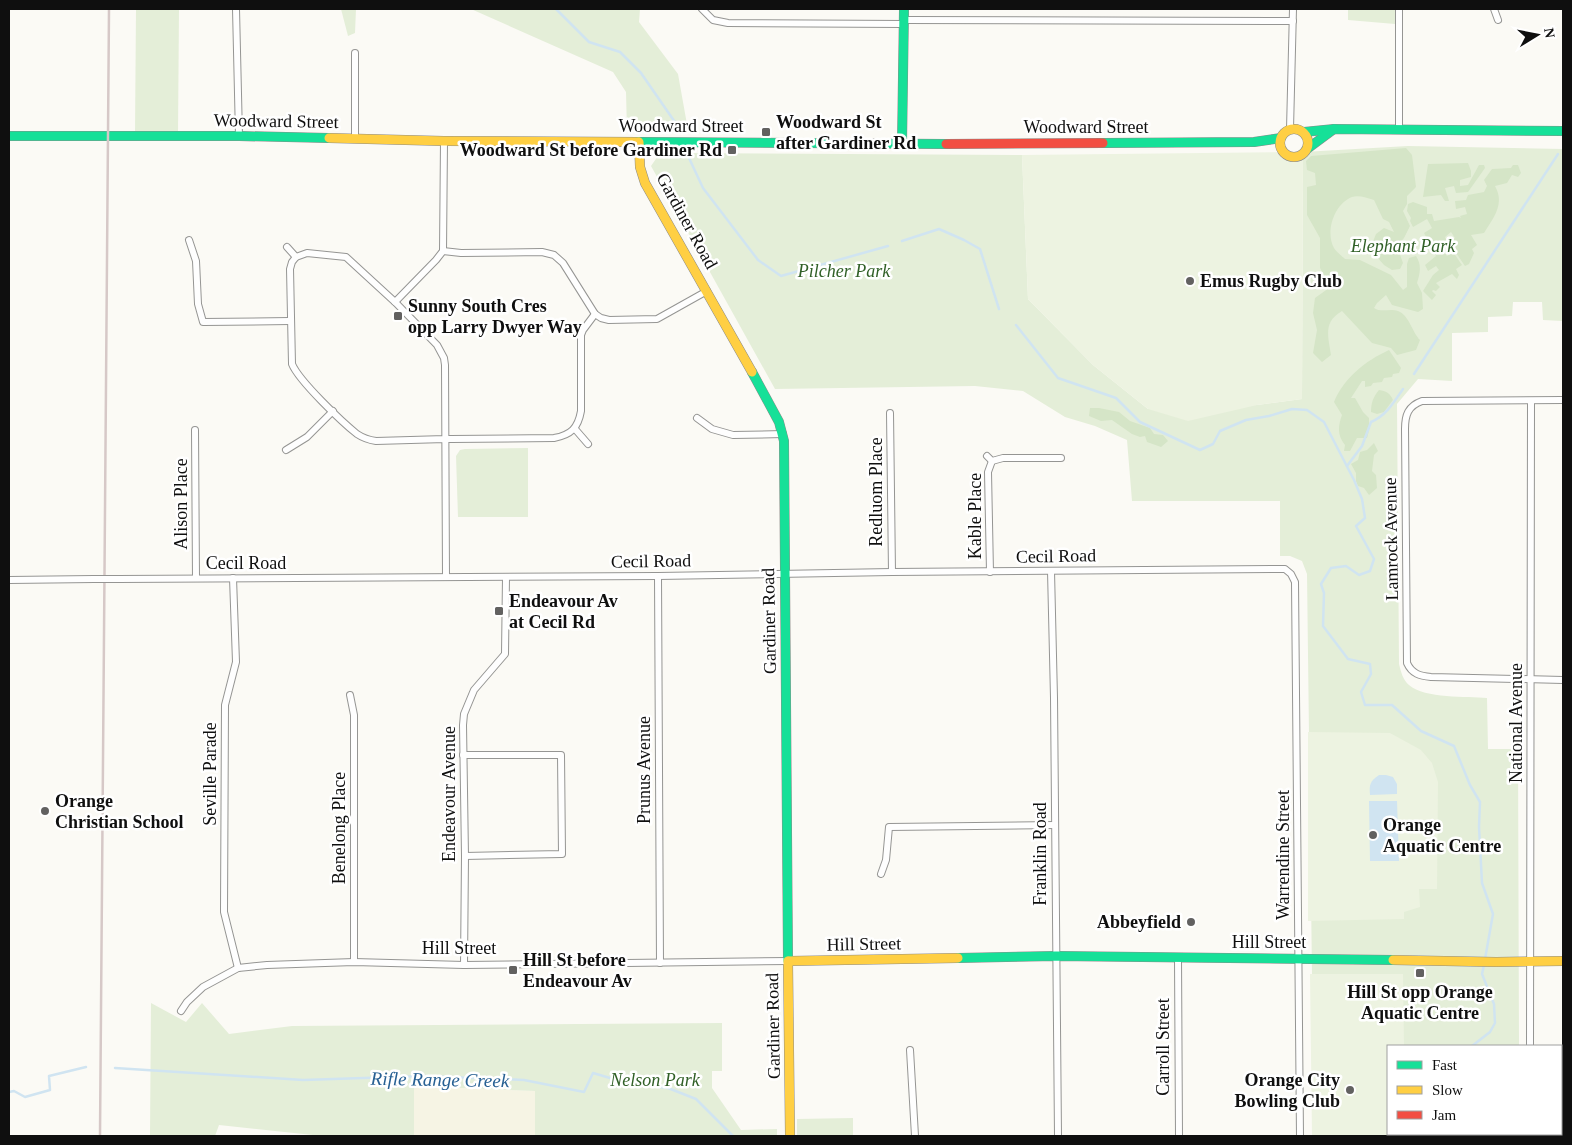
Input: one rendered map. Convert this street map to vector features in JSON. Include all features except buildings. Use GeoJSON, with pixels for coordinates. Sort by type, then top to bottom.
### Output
{"type":"FeatureCollection","features":[{"type":"Feature","properties":{"kind":"street"},"geometry":{"type":"LineString","coordinates":[[236,9],[239,136]]}},
{"type":"Feature","properties":{"kind":"street"},"geometry":{"type":"LineString","coordinates":[[702,9],[713,20],[728,23],[1293,21]]}},
{"type":"Feature","properties":{"kind":"street"},"geometry":{"type":"LineString","coordinates":[[902,144],[904,9]]}},
{"type":"Feature","properties":{"kind":"street"},"geometry":{"type":"LineString","coordinates":[[1290,129],[1293,9]]}},
{"type":"Feature","properties":{"kind":"street"},"geometry":{"type":"LineString","coordinates":[[1399,9],[1399,129]]}},
{"type":"Feature","properties":{"kind":"street"},"geometry":{"type":"LineString","coordinates":[[1494,9],[1498,20]]}},
{"type":"Feature","properties":{"kind":"street"},"geometry":{"type":"LineString","coordinates":[[355,53],[355,138]]}},
{"type":"Feature","properties":{"kind":"street"},"geometry":{"type":"LineString","coordinates":[[1334,129],[1303,154],[1296,157],[1288,156],[1282,150],[1281,138],[1290,129],[1304,132],[1334,129],[1563,131]]}},
{"type":"Feature","properties":{"kind":"street"},"geometry":{"type":"LineString","coordinates":[[1304,132],[1308,141],[1307,149]]}},
{"type":"Feature","properties":{"kind":"street","name":"Woodward Street"},"geometry":{"type":"LineString","coordinates":[[9,136],[239,136],[444,141],[902,144],[1254,142],[1281,138]]}},
{"type":"Feature","properties":{"kind":"street"},"geometry":{"type":"LineString","coordinates":[[395,302],[436,260],[443,250],[444,141]]}},
{"type":"Feature","properties":{"kind":"street","name":"Gardiner Road"},"geometry":{"type":"LineString","coordinates":[[639,142],[640,167],[645,183],[774,412],[783,434],[785,450],[790,1136]]}},
{"type":"Feature","properties":{"kind":"street","name":"Woodward Street"},"geometry":{"type":"LineString","coordinates":[[1254,142],[1282,150]]}},
{"type":"Feature","properties":{"kind":"street"},"geometry":{"type":"LineString","coordinates":[[189,240],[196,261],[198,304],[203,322],[290,321]]}},
{"type":"Feature","properties":{"kind":"street"},"geometry":{"type":"LineString","coordinates":[[287,248],[296,257]]}},
{"type":"Feature","properties":{"kind":"street"},"geometry":{"type":"LineString","coordinates":[[443,250],[461,253],[542,252],[554,255],[563,263],[595,314],[609,320],[657,319],[707,291]]}},
{"type":"Feature","properties":{"kind":"street"},"geometry":{"type":"LineString","coordinates":[[446,577],[445,439],[444,358],[438,345],[346,257],[306,253],[296,257],[292,262],[290,269],[290,321],[291,358],[294,370],[357,434],[369,440],[445,439],[554,438],[568,434],[575,429],[580,421],[582,411],[581,335],[595,314]]}},
{"type":"Feature","properties":{"kind":"street"},"geometry":{"type":"LineString","coordinates":[[1531,401],[1563,400]]}},
{"type":"Feature","properties":{"kind":"street","name":"Lamrock Avenue"},"geometry":{"type":"LineString","coordinates":[[1531,401],[1422,401],[1409,408],[1405,418],[1407,663],[1410,670],[1431,678],[1531,680]]}},
{"type":"Feature","properties":{"kind":"street","name":"National Avenue"},"geometry":{"type":"LineString","coordinates":[[1530,1045],[1531,401]]}},
{"type":"Feature","properties":{"kind":"street"},"geometry":{"type":"LineString","coordinates":[[286,450],[297,445],[307,437],[333,411]]}},
{"type":"Feature","properties":{"kind":"street","name":"Redluom Place"},"geometry":{"type":"LineString","coordinates":[[890,413],[892,572]]}},
{"type":"Feature","properties":{"kind":"street"},"geometry":{"type":"LineString","coordinates":[[697,418],[712,429],[733,435],[783,434]]}},
{"type":"Feature","properties":{"kind":"street"},"geometry":{"type":"LineString","coordinates":[[575,429],[588,444]]}},
{"type":"Feature","properties":{"kind":"street","name":"Alison Place"},"geometry":{"type":"LineString","coordinates":[[195,430],[196,578]]}},
{"type":"Feature","properties":{"kind":"street","name":"Kable Place"},"geometry":{"type":"LineString","coordinates":[[990,572],[989,458],[1061,458]]}},
{"type":"Feature","properties":{"kind":"street","name":"Cecil Road"},"geometry":{"type":"LineString","coordinates":[[9,580],[658,576],[1282,568],[1292,574]]}},
{"type":"Feature","properties":{"kind":"street","name":"Franklin Road"},"geometry":{"type":"LineString","coordinates":[[1051,571],[1058,1136]]}},
{"type":"Feature","properties":{"kind":"street","name":"Warrendine Street"},"geometry":{"type":"LineString","coordinates":[[1292,574],[1295,582],[1300,1136]]}},
{"type":"Feature","properties":{"kind":"street","name":"Prunus Avenue"},"geometry":{"type":"LineString","coordinates":[[658,576],[660,963]]}},
{"type":"Feature","properties":{"kind":"street","name":"Endeavour Avenue"},"geometry":{"type":"LineString","coordinates":[[464,965],[462,725],[470,700],[481,680],[505,654],[506,577]]}},
{"type":"Feature","properties":{"kind":"street","name":"Seville Parade"},"geometry":{"type":"LineString","coordinates":[[233,578],[236,662],[225,705],[224,912],[238,968]]}},
{"type":"Feature","properties":{"kind":"street"},"geometry":{"type":"LineString","coordinates":[[1531,680],[1563,680]]}},
{"type":"Feature","properties":{"kind":"street","name":"Benelong Place"},"geometry":{"type":"LineString","coordinates":[[350,695],[354,715],[354,962]]}},
{"type":"Feature","properties":{"kind":"street"},"geometry":{"type":"LineString","coordinates":[[463,755],[561,754],[562,854],[464,856]]}},
{"type":"Feature","properties":{"kind":"street"},"geometry":{"type":"LineString","coordinates":[[882,874],[886,860],[889,827],[1055,825]]}},
{"type":"Feature","properties":{"kind":"street","name":"Hill Street"},"geometry":{"type":"LineString","coordinates":[[181,1011],[187,1002],[203,987],[238,968],[267,965],[354,962],[464,965],[660,963],[1056,956],[1490,962],[1563,961]]}},
{"type":"Feature","properties":{"kind":"street","name":"Carroll Street"},"geometry":{"type":"LineString","coordinates":[[1178,957],[1179,1136]]}},
{"type":"Feature","properties":{"kind":"street"},"geometry":{"type":"LineString","coordinates":[[910,1050],[915,1136]]}},
{"type":"Feature","properties":{"kind":"shaded area"},"geometry":{"type":"Polygon","coordinates":[[[413,1086],[535,1091],[535,1136],[414,1136],[413,1086]]]}},
{"type":"Feature","properties":{"kind":"green space"},"geometry":{"type":"Polygon","coordinates":[[[136,9],[179,9],[178,133],[135,132],[136,9]]]}},
{"type":"Feature","properties":{"kind":"green space"},"geometry":{"type":"Polygon","coordinates":[[[341,9],[356,9],[355,33],[348,36],[341,9]]]}},
{"type":"Feature","properties":{"kind":"green space"},"geometry":{"type":"Polygon","coordinates":[[[471,9],[640,9],[639,22],[678,74],[688,130],[627,131],[626,92],[613,72],[471,9]]]}},
{"type":"Feature","properties":{"kind":"green space"},"geometry":{"type":"Polygon","coordinates":[[[1348,9],[1395,9],[1395,24],[1348,20],[1348,9]]]}},
{"type":"Feature","properties":{"kind":"green space"},"geometry":{"type":"Polygon","coordinates":[[[1408,146],[1563,149],[1563,321],[1543,320],[1542,302],[1513,302],[1512,316],[1488,317],[1488,332],[1452,333],[1452,381],[1418,379],[1397,404],[1399,664],[1401,673],[1409,685],[1425,693],[1487,698],[1488,749],[1518,749],[1519,1045],[1387,1045],[1387,1135],[1520,1136],[1314,1136],[1307,574],[1302,561],[1290,556],[1280,556],[1280,501],[1132,501],[1127,440],[1095,426],[1065,417],[1023,391],[975,386],[775,389],[651,166],[660,153],[1022,155],[1028,299],[1093,365],[1148,409],[1257,405],[1302,399],[1303,152],[1408,146]]]}},
{"type":"Feature","properties":{"kind":"green space"},"geometry":{"type":"Polygon","coordinates":[[[1406,148],[1412,155],[1416,187],[1407,196],[1407,204],[1403,211],[1410,226],[1404,238],[1397,246],[1403,263],[1400,269],[1392,270],[1384,265],[1370,249],[1376,234],[1384,228],[1394,232],[1389,222],[1383,219],[1374,200],[1357,196],[1346,201],[1336,212],[1330,234],[1334,248],[1345,259],[1360,260],[1391,275],[1403,290],[1407,287],[1407,264],[1409,258],[1416,256],[1420,269],[1417,283],[1422,293],[1423,309],[1418,312],[1392,305],[1386,295],[1374,308],[1395,310],[1402,313],[1420,340],[1416,350],[1397,355],[1391,348],[1372,343],[1342,311],[1336,315],[1329,325],[1328,336],[1331,355],[1322,362],[1313,353],[1317,330],[1313,313],[1315,298],[1329,288],[1320,268],[1320,238],[1307,215],[1307,187],[1316,185],[1315,173],[1307,170],[1306,161],[1311,156],[1406,148]]]}},
{"type":"Feature","properties":{"kind":"green space"},"geometry":{"type":"Polygon","coordinates":[[[1303,152],[1302,399],[1257,405],[1188,421],[1148,409],[1093,365],[1028,299],[1022,155],[1303,152]]]}},
{"type":"Feature","properties":{"kind":"green space"},"geometry":{"type":"Polygon","coordinates":[[[1468,163],[1471,177],[1460,180],[1460,186],[1468,185],[1479,165],[1484,165],[1485,168],[1468,192],[1456,193],[1454,186],[1445,188],[1449,201],[1445,201],[1441,195],[1423,197],[1428,164],[1468,163]]]}},
{"type":"Feature","properties":{"kind":"green space"},"geometry":{"type":"Polygon","coordinates":[[[1513,165],[1518,165],[1521,173],[1518,177],[1512,175],[1507,183],[1495,186],[1499,205],[1484,233],[1471,235],[1477,245],[1472,249],[1474,253],[1469,264],[1465,266],[1450,244],[1455,238],[1451,232],[1445,237],[1447,242],[1440,246],[1447,256],[1453,252],[1462,265],[1456,269],[1459,275],[1457,279],[1452,274],[1436,283],[1440,287],[1436,291],[1432,291],[1436,295],[1432,300],[1423,291],[1433,275],[1439,270],[1436,266],[1428,271],[1425,265],[1436,256],[1424,233],[1432,228],[1427,219],[1413,227],[1407,211],[1408,204],[1413,202],[1427,207],[1427,214],[1432,214],[1434,221],[1461,218],[1460,216],[1467,214],[1465,207],[1456,209],[1455,201],[1466,200],[1468,195],[1484,192],[1487,186],[1484,180],[1492,169],[1511,168],[1513,165]]]}},
{"type":"Feature","properties":{"kind":"green space"},"geometry":{"type":"Polygon","coordinates":[[[1389,350],[1401,368],[1399,373],[1393,374],[1392,377],[1384,378],[1382,382],[1373,383],[1371,386],[1365,387],[1365,381],[1362,381],[1351,398],[1355,398],[1369,418],[1367,438],[1357,438],[1350,451],[1344,451],[1345,445],[1339,430],[1342,415],[1334,402],[1338,393],[1356,371],[1372,359],[1389,350]]]}},
{"type":"Feature","properties":{"kind":"green space"},"geometry":{"type":"Polygon","coordinates":[[[1379,390],[1388,393],[1393,400],[1384,412],[1377,414],[1371,412],[1371,409],[1374,398],[1379,390]]]}},
{"type":"Feature","properties":{"kind":"green space"},"geometry":{"type":"Polygon","coordinates":[[[1090,408],[1119,412],[1130,421],[1150,428],[1154,434],[1163,435],[1168,441],[1161,447],[1147,442],[1145,436],[1140,437],[1132,434],[1112,420],[1101,421],[1089,416],[1090,408]]]}},
{"type":"Feature","properties":{"kind":"green space"},"geometry":{"type":"Polygon","coordinates":[[[1374,443],[1378,451],[1374,455],[1372,471],[1376,475],[1377,488],[1369,495],[1364,488],[1358,486],[1356,473],[1351,464],[1358,460],[1360,452],[1367,450],[1374,443]]]}},
{"type":"Feature","properties":{"kind":"green space"},"geometry":{"type":"Polygon","coordinates":[[[528,448],[528,517],[458,517],[456,456],[460,450],[528,448]]]}},
{"type":"Feature","properties":{"kind":"green space","name":"Orange Aquatic Centre"},"geometry":{"type":"Polygon","coordinates":[[[1308,732],[1390,733],[1421,750],[1432,763],[1438,782],[1437,889],[1419,889],[1420,907],[1404,912],[1404,919],[1308,921],[1308,732]]]}},
{"type":"Feature","properties":{"kind":"green space","name":"Orange City Bowling Club"},"geometry":{"type":"Polygon","coordinates":[[[1310,974],[1403,974],[1404,1045],[1387,1045],[1387,1135],[1405,1136],[1312,1136],[1310,974]]]}},
{"type":"Feature","properties":{"kind":"green space","name":"Nelson Park"},"geometry":{"type":"Polygon","coordinates":[[[151,1003],[186,1022],[202,1003],[229,1034],[292,1026],[722,1023],[722,1071],[712,1071],[712,1088],[741,1130],[777,1129],[777,1136],[535,1136],[535,1091],[414,1086],[414,1136],[322,1136],[219,1125],[215,1136],[150,1136],[151,1003]]]}},
{"type":"Feature","properties":{"kind":"green space"},"geometry":{"type":"Polygon","coordinates":[[[853,1118],[853,1136],[797,1136],[797,1119],[853,1118]]]}},
{"type":"Feature","properties":{"kind":"water"},"geometry":{"type":"Polygon","coordinates":[[[1379,775],[1393,777],[1397,784],[1397,794],[1370,795],[1371,784],[1379,775]]]}},
{"type":"Feature","properties":{"kind":"water"},"geometry":{"type":"Polygon","coordinates":[[[1369,801],[1397,801],[1399,861],[1370,861],[1369,801]]]}},
{"type":"Feature","properties":{"kind":"waterway"},"geometry":{"type":"LineString","coordinates":[[556,9],[589,42],[620,52],[641,73],[679,128]]}},
{"type":"Feature","properties":{"kind":"waterway"},"geometry":{"type":"LineString","coordinates":[[1414,374],[1558,154]]}},
{"type":"Feature","properties":{"kind":"waterway"},"geometry":{"type":"LineString","coordinates":[[689,158],[703,188],[758,260],[781,276],[888,246]]}},
{"type":"Feature","properties":{"kind":"waterway"},"geometry":{"type":"LineString","coordinates":[[902,241],[939,229],[980,249],[999,309]]}},
{"type":"Feature","properties":{"kind":"waterway"},"geometry":{"type":"LineString","coordinates":[[1016,325],[1058,378],[1116,398],[1140,422],[1200,450],[1213,444],[1220,431],[1246,420],[1292,409],[1307,410],[1324,422],[1362,499],[1365,518],[1356,526],[1374,559],[1370,571],[1359,575],[1346,566],[1331,568],[1321,584],[1324,593],[1323,626],[1348,659],[1370,664],[1371,674],[1361,692],[1365,705],[1392,705],[1421,731],[1454,746],[1470,785],[1480,802],[1479,827],[1482,883],[1493,914],[1485,959]]}},
{"type":"Feature","properties":{"kind":"waterway"},"geometry":{"type":"LineString","coordinates":[[1347,466],[1362,446],[1371,422],[1393,404],[1403,389]]}},
{"type":"Feature","properties":{"kind":"waterway"},"geometry":{"type":"LineString","coordinates":[[1473,1045],[1490,1032],[1495,1023],[1494,1004],[1482,974],[1484,965]]}},
{"type":"Feature","properties":{"kind":"waterway","name":"Rifle Range Creek"},"geometry":{"type":"LineString","coordinates":[[9,1092],[14,1091],[25,1097],[50,1090],[49,1076],[86,1067]]}},
{"type":"Feature","properties":{"kind":"waterway","name":"Rifle Range Creek"},"geometry":{"type":"LineString","coordinates":[[115,1068],[303,1080],[424,1076],[524,1080],[584,1092],[593,1073],[627,1083],[668,1088],[696,1099],[733,1136]]}},
{"type":"Feature","properties":{"kind":"railway"},"geometry":{"type":"LineString","coordinates":[[100,1136],[109,9]]}},
{"type":"Feature","properties":{"kind":"traffic: fast"},"geometry":{"type":"LineString","coordinates":[[902,144],[904,9]]}},
{"type":"Feature","properties":{"kind":"traffic: fast"},"geometry":{"type":"LineString","coordinates":[[1304,132],[1334,129],[1563,131]]}},
{"type":"Feature","properties":{"kind":"traffic: fast"},"geometry":{"type":"LineString","coordinates":[[1307,149],[1334,129]]}},
{"type":"Feature","properties":{"kind":"traffic: fast"},"geometry":{"type":"LineString","coordinates":[[9,136],[329,138]]}},
{"type":"Feature","properties":{"kind":"traffic: fast"},"geometry":{"type":"LineString","coordinates":[[1103,143],[1254,142],[1281,138]]}},
{"type":"Feature","properties":{"kind":"traffic: fast"},"geometry":{"type":"LineString","coordinates":[[638,142],[946,144]]}},
{"type":"Feature","properties":{"kind":"traffic: fast"},"geometry":{"type":"LineString","coordinates":[[752,372],[779,422],[784,441],[788,961]]}},
{"type":"Feature","properties":{"kind":"traffic: fast"},"geometry":{"type":"LineString","coordinates":[[958,958],[1056,956],[1393,960]]}},
{"type":"Feature","properties":{"kind":"traffic: slow"},"geometry":{"type":"LineString","coordinates":[[1294,129],[1304,133],[1308,143],[1304,153],[1294,157],[1284,153],[1280,143],[1284,133],[1294,129]]}},
{"type":"Feature","properties":{"kind":"traffic: slow"},"geometry":{"type":"LineString","coordinates":[[329,138],[444,141],[638,142]]}},
{"type":"Feature","properties":{"kind":"traffic: slow"},"geometry":{"type":"LineString","coordinates":[[639,142],[640,167],[645,183],[752,372]]}},
{"type":"Feature","properties":{"kind":"traffic: slow"},"geometry":{"type":"LineString","coordinates":[[789,961],[958,958]]}},
{"type":"Feature","properties":{"kind":"traffic: slow"},"geometry":{"type":"LineString","coordinates":[[1393,960],[1563,961]]}},
{"type":"Feature","properties":{"kind":"traffic: slow"},"geometry":{"type":"LineString","coordinates":[[788,961],[790,1136]]}},
{"type":"Feature","properties":{"kind":"traffic: jam"},"geometry":{"type":"LineString","coordinates":[[946,144],[1103,143]]}},
{"type":"Feature","properties":{"kind":"place","name":"Woodward St after Gardiner Rd"},"geometry":{"type":"Point","coordinates":[766,132]}},
{"type":"Feature","properties":{"kind":"place","name":"Woodward St before Gardiner Rd"},"geometry":{"type":"Point","coordinates":[732,150]}},
{"type":"Feature","properties":{"kind":"place","name":"Emus Rugby Club"},"geometry":{"type":"Point","coordinates":[1190,281]}},
{"type":"Feature","properties":{"kind":"place","name":"Sunny South Cres opp Larry Dwyer Way"},"geometry":{"type":"Point","coordinates":[398,316]}},
{"type":"Feature","properties":{"kind":"place","name":"Endeavour Av at Cecil Rd"},"geometry":{"type":"Point","coordinates":[499,611]}},
{"type":"Feature","properties":{"kind":"place","name":"Orange Christian School"},"geometry":{"type":"Point","coordinates":[45,811]}},
{"type":"Feature","properties":{"kind":"place","name":"Orange Aquatic Centre"},"geometry":{"type":"Point","coordinates":[1373,835]}},
{"type":"Feature","properties":{"kind":"place","name":"Abbeyfield"},"geometry":{"type":"Point","coordinates":[1191,922]}},
{"type":"Feature","properties":{"kind":"place","name":"Hill St before Endeavour Av"},"geometry":{"type":"Point","coordinates":[513,970]}},
{"type":"Feature","properties":{"kind":"place","name":"Hill St opp Orange Aquatic Centre"},"geometry":{"type":"Point","coordinates":[1420,973]}},
{"type":"Feature","properties":{"kind":"place","name":"Orange City Bowling Club"},"geometry":{"type":"Point","coordinates":[1350,1090]}},
{"type":"Feature","properties":{"kind":"park label","name":"Elephant Park"},"geometry":{"type":"Point","coordinates":[1403,246]}},
{"type":"Feature","properties":{"kind":"park label","name":"Pilcher Park"},"geometry":{"type":"Point","coordinates":[844,271]}}]}
